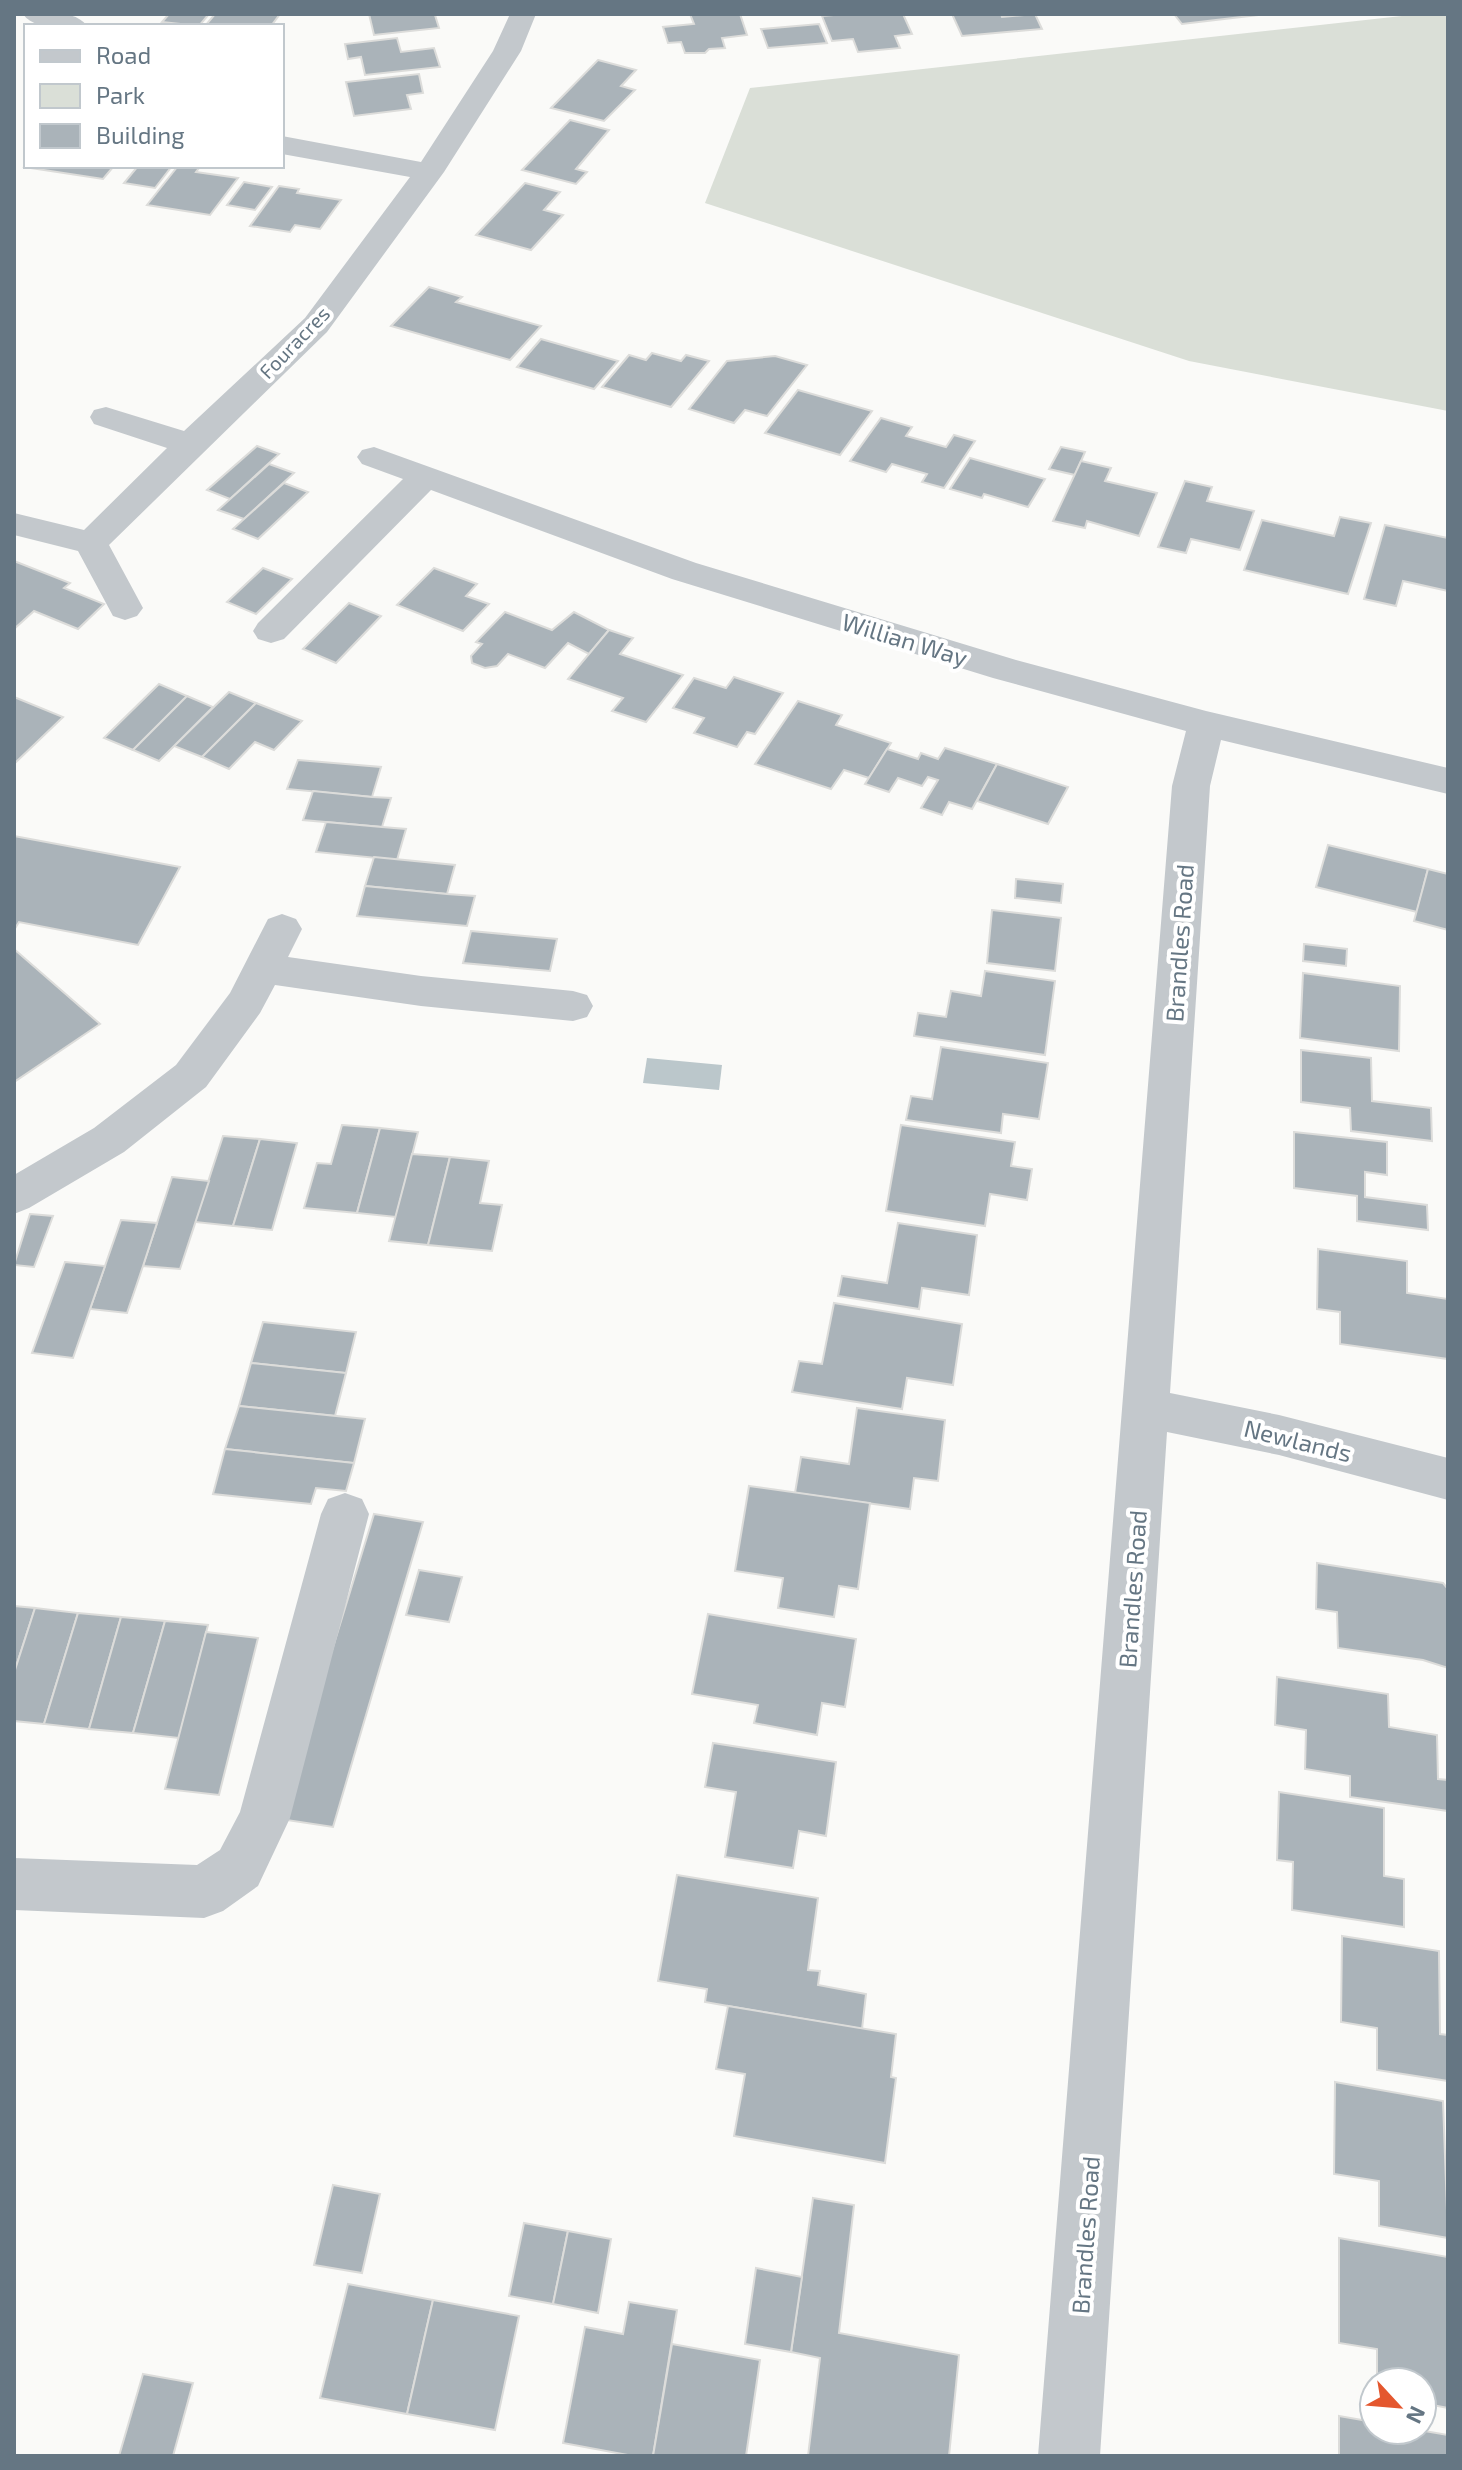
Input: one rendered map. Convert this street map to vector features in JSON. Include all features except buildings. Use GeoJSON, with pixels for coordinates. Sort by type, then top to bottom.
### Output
{"type":"FeatureCollection","features":[{"type":"Feature","properties":{"kind":"street"},"geometry":{"type":"LineString","coordinates":[[36,14],[67,24]]}},
{"type":"Feature","properties":{"kind":"street","name":"Fouracres"},"geometry":{"type":"LineString","coordinates":[[91,543],[139,493],[316,325],[429,172],[507,51],[523,14]]}},
{"type":"Feature","properties":{"kind":"street"},"geometry":{"type":"LineString","coordinates":[[284,145],[429,172]]}},
{"type":"Feature","properties":{"kind":"street"},"geometry":{"type":"LineString","coordinates":[[106,417],[190,444]]}},
{"type":"Feature","properties":{"kind":"street","name":"Willian Way"},"geometry":{"type":"LineString","coordinates":[[374,457],[684,571],[1006,669],[1206,724],[1448,781]]}},
{"type":"Feature","properties":{"kind":"street"},"geometry":{"type":"LineString","coordinates":[[271,631],[425,477]]}},
{"type":"Feature","properties":{"kind":"street"},"geometry":{"type":"LineString","coordinates":[[14,524],[91,543],[125,608]]}},
{"type":"Feature","properties":{"kind":"street","name":"Brandles Road"},"geometry":{"type":"LineString","coordinates":[[1069,2456],[1191,786],[1206,724]]}},
{"type":"Feature","properties":{"kind":"street"},"geometry":{"type":"LineString","coordinates":[[14,1196],[109,1140],[191,1076],[246,1002],[282,929]]}},
{"type":"Feature","properties":{"kind":"street"},"geometry":{"type":"LineString","coordinates":[[262,968],[421,991],[573,1006]]}},
{"type":"Feature","properties":{"kind":"street","name":"Newlands"},"geometry":{"type":"LineString","coordinates":[[1146,1408],[1279,1435],[1448,1479]]}},
{"type":"Feature","properties":{"kind":"street"},"geometry":{"type":"LineString","coordinates":[[14,1884],[204,1892],[239,1868],[264,1818],[345,1514]]}},
{"type":"Feature","properties":{"kind":"green space"},"geometry":{"type":"Polygon","coordinates":[[[1420,14],[1448,14],[1448,411],[1189,361],[705,203],[750,88],[1420,14]]]}},
{"type":"Feature","properties":{"kind":"shaded area"},"geometry":{"type":"Polygon","coordinates":[[[647,1058],[722,1065],[719,1090],[643,1083],[647,1058]]]}}]}
